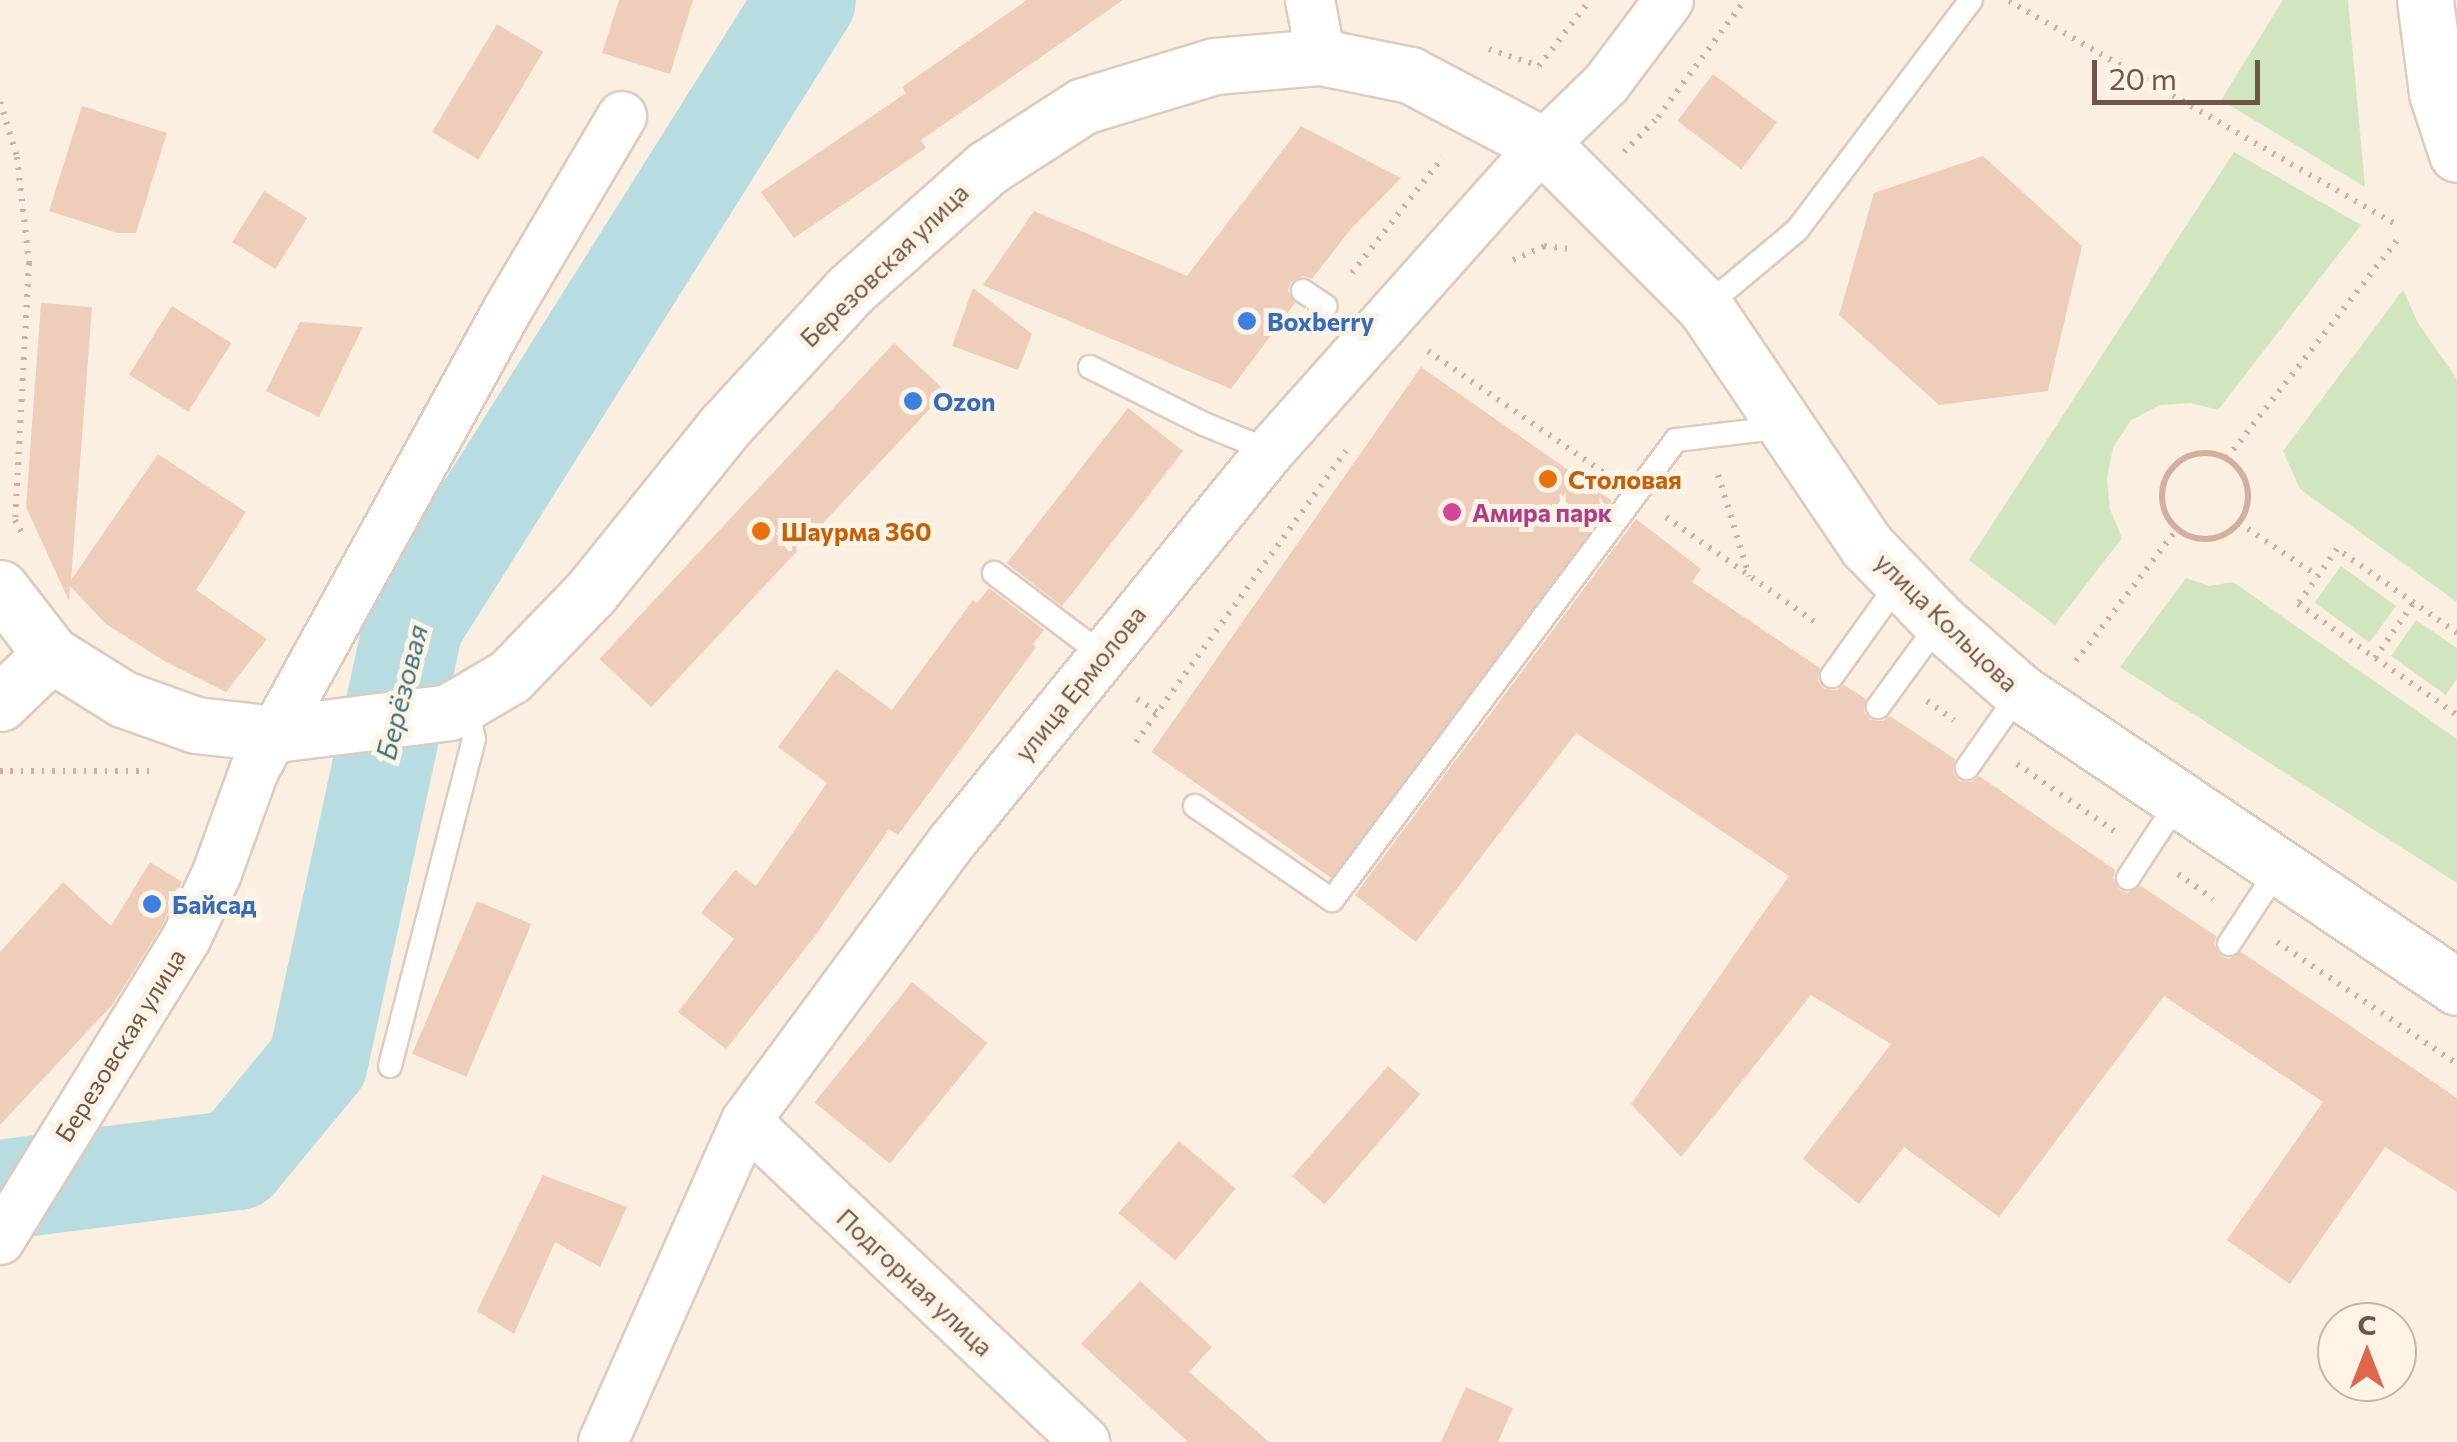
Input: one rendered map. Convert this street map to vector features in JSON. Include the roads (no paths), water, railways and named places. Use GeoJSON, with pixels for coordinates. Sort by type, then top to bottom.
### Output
{"type":"FeatureCollection","features":[{"type":"Feature","properties":{"kind":"street"},"geometry":{"type":"LineString","coordinates":[[1310,0],[1321,57]]}},
{"type":"Feature","properties":{"kind":"street","name":"улица Ермолова"},"geometry":{"type":"LineString","coordinates":[[602,1442],[746,1121],[951,843],[1270,451],[1543,145],[1606,84],[1669,0]]}},
{"type":"Feature","properties":{"kind":"street"},"geometry":{"type":"LineString","coordinates":[[2425,0],[2436,92],[2457,154]]}},
{"type":"Feature","properties":{"kind":"street","name":"Березовская улица"},"geometry":{"type":"LineString","coordinates":[[296,731],[457,708],[510,676],[591,592],[724,428],[850,290],[987,168],[1083,106],[1215,66],[1321,57],[1410,75],[1543,145]]}},
{"type":"Feature","properties":{"kind":"street","name":"Березовская улица"},"geometry":{"type":"LineString","coordinates":[[6,1229],[186,940],[217,873],[254,770],[296,731],[508,309],[622,116]]}},
{"type":"Feature","properties":{"kind":"street","name":"улица Кольцова"},"geometry":{"type":"LineString","coordinates":[[1543,145],[1706,307],[1867,546],[1940,622],[2044,683],[2179,800],[2457,988]]}},
{"type":"Feature","properties":{"kind":"street"},"geometry":{"type":"LineString","coordinates":[[14,567],[51,654],[123,699],[196,725],[296,731]]}},
{"type":"Feature","properties":{"kind":"street"},"geometry":{"type":"LineString","coordinates":[[0,703],[51,654]]}},
{"type":"Feature","properties":{"kind":"street","name":"Подгорная улица"},"geometry":{"type":"LineString","coordinates":[[746,1121],[1084,1442]]}},
{"type":"Feature","properties":{"kind":"lane"},"geometry":{"type":"LineString","coordinates":[[1706,307],[1796,230],[1972,0]]}},
{"type":"Feature","properties":{"kind":"lane"},"geometry":{"type":"LineString","coordinates":[[1303,291],[1325,306]]}},
{"type":"Feature","properties":{"kind":"lane"},"geometry":{"type":"LineString","coordinates":[[1090,367],[1204,424],[1270,451]]}},
{"type":"Feature","properties":{"kind":"lane"},"geometry":{"type":"LineString","coordinates":[[1195,806],[1332,900],[1676,440],[1787,426]]}},
{"type":"Feature","properties":{"kind":"lane"},"geometry":{"type":"LineString","coordinates":[[994,573],[1102,655]]}},
{"type":"Feature","properties":{"kind":"lane"},"geometry":{"type":"LineString","coordinates":[[1832,676],[1900,581]]}},
{"type":"Feature","properties":{"kind":"lane"},"geometry":{"type":"LineString","coordinates":[[1878,707],[1940,622]]}},
{"type":"Feature","properties":{"kind":"lane"},"geometry":{"type":"LineString","coordinates":[[1967,768],[1985,742],[2044,683]]}},
{"type":"Feature","properties":{"kind":"lane"},"geometry":{"type":"LineString","coordinates":[[390,1066],[474,739],[457,708]]}},
{"type":"Feature","properties":{"kind":"lane"},"geometry":{"type":"LineString","coordinates":[[2128,878],[2179,800]]}},
{"type":"Feature","properties":{"kind":"lane"},"geometry":{"type":"LineString","coordinates":[[2229,944],[2280,868]]}},
{"type":"Feature","properties":{"kind":"waterway","name":"Берёзовая"},"geometry":{"type":"LineString","coordinates":[[0,1190],[237,1160],[318,1062],[413,625],[806,0]]}},
{"type":"Feature","properties":{"kind":"place","name":"Boxberry"},"geometry":{"type":"Point","coordinates":[1247,321]}},
{"type":"Feature","properties":{"kind":"place","name":"Ozon"},"geometry":{"type":"Point","coordinates":[913,401]}},
{"type":"Feature","properties":{"kind":"place","name":"Столовая"},"geometry":{"type":"Point","coordinates":[1548,479]}},
{"type":"Feature","properties":{"kind":"place","name":"Амира парк"},"geometry":{"type":"Point","coordinates":[1452,512]}},
{"type":"Feature","properties":{"kind":"place","name":"Шаурма 360"},"geometry":{"type":"Point","coordinates":[761,531]}},
{"type":"Feature","properties":{"kind":"place","name":"Байсад"},"geometry":{"type":"Point","coordinates":[152,904]}}]}
